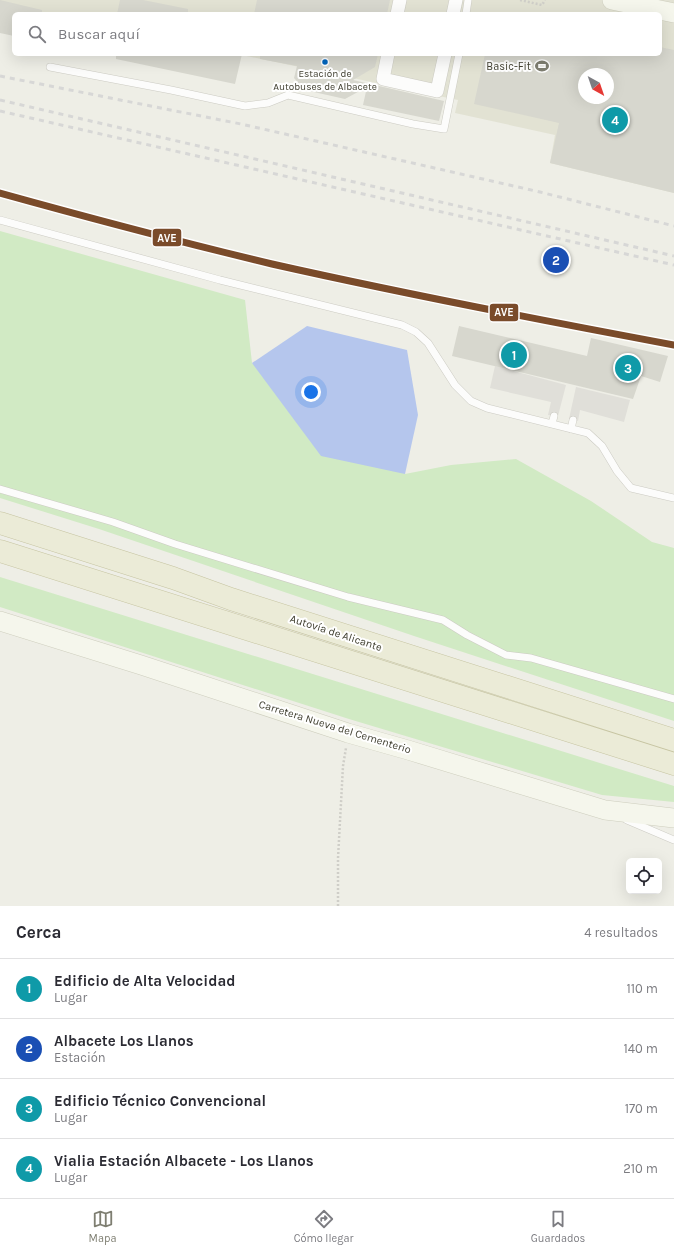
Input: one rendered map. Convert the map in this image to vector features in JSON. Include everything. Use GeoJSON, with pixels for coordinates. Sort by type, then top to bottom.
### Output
{"type":"FeatureCollection","features":[{"type":"Feature","properties":{"kind":"highway","name":"Autovía de Alicante"},"geometry":{"type":"LineString","coordinates":[[0,523],[173,578],[231,599],[674,740]]}},
{"type":"Feature","properties":{"kind":"highway","name":"Autovía de Alicante"},"geometry":{"type":"LineString","coordinates":[[0,551],[674,764]]}},
{"type":"Feature","properties":{"kind":"street"},"geometry":{"type":"LineString","coordinates":[[397,12],[400,0]]}},
{"type":"Feature","properties":{"kind":"street"},"geometry":{"type":"LineString","coordinates":[[453,12],[456,0]]}},
{"type":"Feature","properties":{"kind":"street"},"geometry":{"type":"LineString","coordinates":[[622,1],[674,13]]}},
{"type":"Feature","properties":{"kind":"street"},"geometry":{"type":"LineString","coordinates":[[388,56],[383,79],[437,90],[445,56]]}},
{"type":"Feature","properties":{"kind":"street","name":"Carretera Nueva del Cementerio"},"geometry":{"type":"LineString","coordinates":[[0,621],[141,665],[348,733],[605,810],[674,818]]}},
{"type":"Feature","properties":{"kind":"lane"},"geometry":{"type":"LineString","coordinates":[[466,12],[468,0]]}},
{"type":"Feature","properties":{"kind":"lane"},"geometry":{"type":"LineString","coordinates":[[50,67],[245,106],[268,103],[288,95],[413,124],[444,129],[458,56]]}},
{"type":"Feature","properties":{"kind":"lane"},"geometry":{"type":"LineString","coordinates":[[0,220],[220,280],[402,325],[416,332],[428,343],[455,384],[471,401],[487,408],[588,433],[602,446],[617,470],[631,488],[674,498]]}},
{"type":"Feature","properties":{"kind":"lane"},"geometry":{"type":"LineString","coordinates":[[552,424],[554,416]]}},
{"type":"Feature","properties":{"kind":"lane"},"geometry":{"type":"LineString","coordinates":[[571,429],[573,420]]}},
{"type":"Feature","properties":{"kind":"lane"},"geometry":{"type":"LineString","coordinates":[[0,489],[113,522],[175,544],[348,597],[444,620],[467,635],[506,655],[539,660],[674,699]]}},
{"type":"Feature","properties":{"kind":"lane"},"geometry":{"type":"LineString","coordinates":[[605,810],[674,840]]}},
{"type":"Feature","properties":{"kind":"path"},"geometry":{"type":"LineString","coordinates":[[520,0],[542,5],[546,0]]}},
{"type":"Feature","properties":{"kind":"path"},"geometry":{"type":"LineString","coordinates":[[338,906],[338,858],[343,766],[348,733]]}},
{"type":"Feature","properties":{"kind":"shaded area"},"geometry":{"type":"Polygon","coordinates":[[[0,0],[674,0],[674,193],[550,163],[555,135],[455,113],[458,100],[247,56],[662,56],[662,12],[12,12],[12,17],[0,33],[0,0]]]}},
{"type":"Feature","properties":{"kind":"shaded area"},"geometry":{"type":"Polygon","coordinates":[[[495,366],[566,385],[558,416],[548,415],[551,402],[490,388],[495,366]]]}},
{"type":"Feature","properties":{"kind":"shaded area"},"geometry":{"type":"Polygon","coordinates":[[[576,387],[630,400],[624,422],[580,410],[578,421],[569,419],[576,387]]]}},
{"type":"Feature","properties":{"kind":"green space"},"geometry":{"type":"Polygon","coordinates":[[[0,231],[245,300],[252,363],[405,474],[451,465],[516,459],[591,501],[652,542],[674,548],[674,721],[414,636],[99,529],[0,498],[0,231]]]}},
{"type":"Feature","properties":{"kind":"green space"},"geometry":{"type":"Polygon","coordinates":[[[0,577],[674,786],[674,802],[602,795],[349,719],[0,607],[0,577]]]}},
{"type":"Feature","properties":{"kind":"water"},"geometry":{"type":"Polygon","coordinates":[[[307,326],[407,350],[418,415],[405,474],[321,456],[252,363],[307,326]]]}},
{"type":"Feature","properties":{"kind":"building"},"geometry":{"type":"Polygon","coordinates":[[[0,0],[42,10],[42,12],[12,12],[12,36],[0,33],[0,0]]]}},
{"type":"Feature","properties":{"kind":"building"},"geometry":{"type":"Polygon","coordinates":[[[120,0],[143,0],[188,9],[188,12],[117,12],[120,0]]]}},
{"type":"Feature","properties":{"kind":"building"},"geometry":{"type":"Polygon","coordinates":[[[257,0],[390,0],[387,12],[254,12],[257,0]]]}},
{"type":"Feature","properties":{"kind":"building"},"geometry":{"type":"Polygon","coordinates":[[[662,47],[674,50],[674,193],[550,163],[559,123],[474,104],[485,56],[662,56],[662,47]]]}},
{"type":"Feature","properties":{"kind":"building"},"geometry":{"type":"Polygon","coordinates":[[[116,56],[242,56],[235,84],[116,59],[116,56]]]}},
{"type":"Feature","properties":{"kind":"building"},"geometry":{"type":"Polygon","coordinates":[[[260,56],[378,56],[375,67],[353,80],[444,101],[439,121],[363,105],[367,87],[345,99],[305,90],[294,78],[297,66],[260,59],[260,56]]]}},
{"type":"Feature","properties":{"kind":"building"},"geometry":{"type":"Polygon","coordinates":[[[459,326],[587,356],[591,338],[668,356],[660,382],[641,376],[633,399],[452,356],[459,326]]]}},
{"type":"Feature","properties":{"kind":"railway"},"geometry":{"type":"LineString","coordinates":[[0,76],[241,124],[540,192],[674,226]]}},
{"type":"Feature","properties":{"kind":"railway"},"geometry":{"type":"LineString","coordinates":[[0,100],[674,256]]}},
{"type":"Feature","properties":{"kind":"railway"},"geometry":{"type":"LineString","coordinates":[[0,111],[674,265]]}},
{"type":"Feature","properties":{"kind":"transit line","name":"AVE"},"geometry":{"type":"LineString","coordinates":[[0,193],[136,230],[272,264],[372,286],[674,345]]}},
{"type":"Feature","properties":{"kind":"place","name":"Estación de Autobuses de Albacete"},"geometry":{"type":"Point","coordinates":[325,62]}},
{"type":"Feature","properties":{"kind":"place","name":"Basic-Fit"},"geometry":{"type":"Point","coordinates":[542,66]}},
{"type":"Feature","properties":{"kind":"place","name":"Vialia Estación Albacete - Los Llanos"},"geometry":{"type":"Point","coordinates":[615,120]}},
{"type":"Feature","properties":{"kind":"place","name":"Albacete Los Llanos"},"geometry":{"type":"Point","coordinates":[556,260]}},
{"type":"Feature","properties":{"kind":"place","name":"Edificio de Alta Velocidad"},"geometry":{"type":"Point","coordinates":[514,355]}},
{"type":"Feature","properties":{"kind":"place","name":"Edificio Técnico Convencional"},"geometry":{"type":"Point","coordinates":[628,368]}}]}
